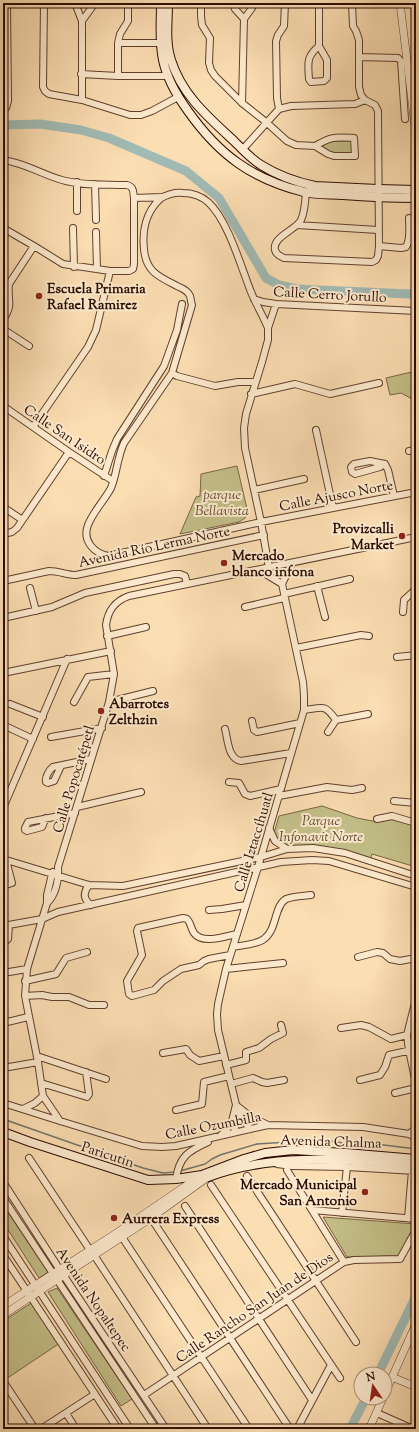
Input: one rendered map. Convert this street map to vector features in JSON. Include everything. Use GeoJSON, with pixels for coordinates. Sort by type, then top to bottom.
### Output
{"type":"FeatureCollection","features":[{"type":"Feature","properties":{"kind":"main road"},"geometry":{"type":"LineString","coordinates":[[161,3],[164,43],[180,82],[201,110],[260,164],[281,175],[305,184],[416,198]]}},
{"type":"Feature","properties":{"kind":"main road"},"geometry":{"type":"LineString","coordinates":[[168,3],[163,61],[167,76],[178,97],[192,117],[213,143],[224,153],[256,174],[279,184],[306,192],[378,193],[416,190]]}},
{"type":"Feature","properties":{"kind":"main road"},"geometry":{"type":"LineString","coordinates":[[192,117],[201,110]]}},
{"type":"Feature","properties":{"kind":"main road"},"geometry":{"type":"LineString","coordinates":[[256,174],[260,164]]}},
{"type":"Feature","properties":{"kind":"main road","name":"Paricutin"},"geometry":{"type":"LineString","coordinates":[[3,1132],[148,1180],[176,1173],[207,1179]]}},
{"type":"Feature","properties":{"kind":"main road","name":"Avenida Chalma"},"geometry":{"type":"LineString","coordinates":[[207,1179],[244,1158],[264,1153],[293,1150],[416,1159]]}},
{"type":"Feature","properties":{"kind":"main road","name":"Avenida Chalma"},"geometry":{"type":"LineString","coordinates":[[207,1179],[218,1174],[270,1162],[289,1160],[370,1161],[415,1169]]}},
{"type":"Feature","properties":{"kind":"street"},"geometry":{"type":"LineString","coordinates":[[5,109],[8,101],[5,21],[8,3]]}},
{"type":"Feature","properties":{"kind":"street"},"geometry":{"type":"LineString","coordinates":[[44,3],[44,91],[49,94],[82,100],[130,115],[141,115],[152,111],[178,97]]}},
{"type":"Feature","properties":{"kind":"street"},"geometry":{"type":"LineString","coordinates":[[75,3],[82,22],[82,100]]}},
{"type":"Feature","properties":{"kind":"street"},"geometry":{"type":"LineString","coordinates":[[82,22],[95,3]]}},
{"type":"Feature","properties":{"kind":"street"},"geometry":{"type":"LineString","coordinates":[[118,76],[118,43],[120,34],[128,21],[128,3]]}},
{"type":"Feature","properties":{"kind":"street"},"geometry":{"type":"LineString","coordinates":[[201,3],[202,25],[210,38],[209,63],[211,70],[242,103],[266,122],[287,142],[296,145],[315,146],[334,156],[355,156],[354,138],[327,138],[315,146]]}},
{"type":"Feature","properties":{"kind":"street"},"geometry":{"type":"LineString","coordinates":[[233,3],[244,19]]}},
{"type":"Feature","properties":{"kind":"street"},"geometry":{"type":"LineString","coordinates":[[242,103],[244,19],[254,3]]}},
{"type":"Feature","properties":{"kind":"street"},"geometry":{"type":"LineString","coordinates":[[279,109],[277,98],[276,41],[284,26],[285,3]]}},
{"type":"Feature","properties":{"kind":"street"},"geometry":{"type":"LineString","coordinates":[[319,3],[319,46],[327,60],[327,78],[324,81],[311,82],[309,79],[308,59],[312,52],[319,46]]}},
{"type":"Feature","properties":{"kind":"street"},"geometry":{"type":"LineString","coordinates":[[306,192],[301,221],[276,241],[275,251],[279,256],[284,258],[364,262],[372,262],[376,260],[379,246],[378,111],[375,105],[365,100],[361,95],[359,87],[359,40],[353,26],[352,3]]}},
{"type":"Feature","properties":{"kind":"street"},"geometry":{"type":"LineString","coordinates":[[400,3],[415,126],[416,155]]}},
{"type":"Feature","properties":{"kind":"street"},"geometry":{"type":"LineString","coordinates":[[118,43],[164,43]]}},
{"type":"Feature","properties":{"kind":"street"},"geometry":{"type":"LineString","coordinates":[[360,57],[398,58],[401,61],[405,119]]}},
{"type":"Feature","properties":{"kind":"street"},"geometry":{"type":"LineString","coordinates":[[81,74],[167,76]]}},
{"type":"Feature","properties":{"kind":"street"},"geometry":{"type":"LineString","coordinates":[[243,149],[279,109],[291,106],[355,104],[365,100]]}},
{"type":"Feature","properties":{"kind":"street"},"geometry":{"type":"LineString","coordinates":[[3,160],[17,162],[62,180],[131,186],[133,189],[134,198],[133,269],[128,271],[110,271],[63,264],[3,228]]}},
{"type":"Feature","properties":{"kind":"street"},"geometry":{"type":"LineString","coordinates":[[77,182],[77,210]]}},
{"type":"Feature","properties":{"kind":"street"},"geometry":{"type":"LineString","coordinates":[[95,184],[96,220]]}},
{"type":"Feature","properties":{"kind":"street","name":"Calle Cerro Jorullo"},"geometry":{"type":"LineString","coordinates":[[162,197],[180,192],[196,195],[208,202],[219,215],[229,234],[254,299],[276,304],[416,311]]}},
{"type":"Feature","properties":{"kind":"street"},"geometry":{"type":"LineString","coordinates":[[134,198],[162,197]]}},
{"type":"Feature","properties":{"kind":"street","name":"Calle Ajusco Norte"},"geometry":{"type":"LineString","coordinates":[[162,197],[152,206],[148,214],[144,247],[145,259],[150,269],[157,276],[186,290],[190,296],[192,305],[172,373],[124,444],[110,489],[88,525],[86,536],[90,546],[100,554],[108,556],[261,522],[416,492]]}},
{"type":"Feature","properties":{"kind":"street"},"geometry":{"type":"LineString","coordinates":[[379,246],[406,247],[408,244],[409,235],[409,218]]}},
{"type":"Feature","properties":{"kind":"street"},"geometry":{"type":"LineString","coordinates":[[297,225],[378,230]]}},
{"type":"Feature","properties":{"kind":"street"},"geometry":{"type":"LineString","coordinates":[[73,228],[74,266]]}},
{"type":"Feature","properties":{"kind":"street"},"geometry":{"type":"LineString","coordinates":[[96,232],[97,270]]}},
{"type":"Feature","properties":{"kind":"street"},"geometry":{"type":"LineString","coordinates":[[3,320],[9,311],[10,305],[8,292],[9,284],[34,246]]}},
{"type":"Feature","properties":{"kind":"street"},"geometry":{"type":"LineString","coordinates":[[33,427],[88,347],[96,330],[110,271]]}},
{"type":"Feature","properties":{"kind":"street"},"geometry":{"type":"LineString","coordinates":[[254,299],[268,328]]}},
{"type":"Feature","properties":{"kind":"street"},"geometry":{"type":"LineString","coordinates":[[104,476],[117,439],[164,366],[177,330],[182,304]]}},
{"type":"Feature","properties":{"kind":"street"},"geometry":{"type":"LineString","coordinates":[[269,568],[264,535],[245,448],[244,435],[246,414],[268,340],[268,328],[276,304]]}},
{"type":"Feature","properties":{"kind":"street"},"geometry":{"type":"LineString","coordinates":[[3,329],[28,346]]}},
{"type":"Feature","properties":{"kind":"street"},"geometry":{"type":"LineString","coordinates":[[172,373],[215,386],[245,381],[255,382]]}},
{"type":"Feature","properties":{"kind":"street"},"geometry":{"type":"LineString","coordinates":[[251,394],[295,384],[330,394],[379,383]]}},
{"type":"Feature","properties":{"kind":"street"},"geometry":{"type":"LineString","coordinates":[[143,399],[150,405]]}},
{"type":"Feature","properties":{"kind":"street","name":"Calle San Isidro"},"geometry":{"type":"LineString","coordinates":[[3,406],[113,481]]}},
{"type":"Feature","properties":{"kind":"street"},"geometry":{"type":"LineString","coordinates":[[316,430],[333,508]]}},
{"type":"Feature","properties":{"kind":"street"},"geometry":{"type":"LineString","coordinates":[[409,451],[416,450]]}},
{"type":"Feature","properties":{"kind":"street"},"geometry":{"type":"LineString","coordinates":[[3,534],[12,532],[17,528],[21,519],[69,452]]}},
{"type":"Feature","properties":{"kind":"street"},"geometry":{"type":"LineString","coordinates":[[370,461],[385,464],[380,467],[355,474],[352,472],[351,467],[354,464],[370,461]]}},
{"type":"Feature","properties":{"kind":"street"},"geometry":{"type":"LineString","coordinates":[[385,464],[388,470],[394,496]]}},
{"type":"Feature","properties":{"kind":"street"},"geometry":{"type":"LineString","coordinates":[[254,490],[304,479]]}},
{"type":"Feature","properties":{"kind":"street"},"geometry":{"type":"LineString","coordinates":[[3,507],[21,519]]}},
{"type":"Feature","properties":{"kind":"street","name":"Avenida Río Lerma Norte"},"geometry":{"type":"LineString","coordinates":[[3,581],[49,571],[76,575],[264,535]]}},
{"type":"Feature","properties":{"kind":"street","name":"Calle Popocatépetl"},"geometry":{"type":"LineString","coordinates":[[60,1122],[43,1096],[28,1017],[25,996],[25,981],[27,969],[47,903],[47,895],[52,874],[58,867],[109,702],[114,674],[107,619],[111,609],[116,602],[129,596],[416,537]]}},
{"type":"Feature","properties":{"kind":"street"},"geometry":{"type":"LineString","coordinates":[[259,570],[282,584],[292,563]]}},
{"type":"Feature","properties":{"kind":"street"},"geometry":{"type":"LineString","coordinates":[[3,618],[52,607],[85,593],[174,574],[185,576],[187,584]]}},
{"type":"Feature","properties":{"kind":"street"},"geometry":{"type":"LineString","coordinates":[[245,607],[317,586],[350,579]]}},
{"type":"Feature","properties":{"kind":"street","name":"Calle Iztaccíhuatl"},"geometry":{"type":"LineString","coordinates":[[251,1129],[238,1113],[218,1030],[216,1014],[230,955],[258,867],[304,710],[304,696],[296,648],[282,584]]}},
{"type":"Feature","properties":{"kind":"street"},"geometry":{"type":"LineString","coordinates":[[317,586],[325,617]]}},
{"type":"Feature","properties":{"kind":"street"},"geometry":{"type":"LineString","coordinates":[[30,588],[36,611]]}},
{"type":"Feature","properties":{"kind":"street"},"geometry":{"type":"LineString","coordinates":[[403,612],[404,600],[416,589]]}},
{"type":"Feature","properties":{"kind":"street"},"geometry":{"type":"LineString","coordinates":[[108,636],[146,627]]}},
{"type":"Feature","properties":{"kind":"street"},"geometry":{"type":"LineString","coordinates":[[296,648],[361,635],[369,636]]}},
{"type":"Feature","properties":{"kind":"street"},"geometry":{"type":"LineString","coordinates":[[3,673],[111,651]]}},
{"type":"Feature","properties":{"kind":"street"},"geometry":{"type":"LineString","coordinates":[[397,657],[416,655]]}},
{"type":"Feature","properties":{"kind":"street"},"geometry":{"type":"LineString","coordinates":[[3,808],[67,659]]}},
{"type":"Feature","properties":{"kind":"street"},"geometry":{"type":"LineString","coordinates":[[74,702],[88,677],[114,674]]}},
{"type":"Feature","properties":{"kind":"street"},"geometry":{"type":"LineString","coordinates":[[109,702],[153,691]]}},
{"type":"Feature","properties":{"kind":"street"},"geometry":{"type":"LineString","coordinates":[[10,704],[42,717]]}},
{"type":"Feature","properties":{"kind":"street"},"geometry":{"type":"LineString","coordinates":[[304,710],[324,707],[329,710],[336,720]]}},
{"type":"Feature","properties":{"kind":"street"},"geometry":{"type":"LineString","coordinates":[[328,732],[336,720],[368,714]]}},
{"type":"Feature","properties":{"kind":"street"},"geometry":{"type":"LineString","coordinates":[[252,721],[254,730],[258,732],[300,723]]}},
{"type":"Feature","properties":{"kind":"street"},"geometry":{"type":"LineString","coordinates":[[3,725],[33,739]]}},
{"type":"Feature","properties":{"kind":"street"},"geometry":{"type":"LineString","coordinates":[[51,737],[102,728]]}},
{"type":"Feature","properties":{"kind":"street"},"geometry":{"type":"LineString","coordinates":[[225,729],[232,757],[236,760],[241,761],[292,753]]}},
{"type":"Feature","properties":{"kind":"street"},"geometry":{"type":"LineString","coordinates":[[61,766],[54,781],[48,783],[46,782],[45,779],[51,768],[91,759]]}},
{"type":"Feature","properties":{"kind":"street"},"geometry":{"type":"LineString","coordinates":[[229,782],[239,783],[245,794],[250,796],[281,789]]}},
{"type":"Feature","properties":{"kind":"street"},"geometry":{"type":"LineString","coordinates":[[279,796],[327,787],[352,790],[362,788]]}},
{"type":"Feature","properties":{"kind":"street"},"geometry":{"type":"LineString","coordinates":[[46,818],[141,792]]}},
{"type":"Feature","properties":{"kind":"street"},"geometry":{"type":"LineString","coordinates":[[394,801],[416,803]]}},
{"type":"Feature","properties":{"kind":"street"},"geometry":{"type":"LineString","coordinates":[[377,819],[392,816],[416,823]]}},
{"type":"Feature","properties":{"kind":"street"},"geometry":{"type":"LineString","coordinates":[[269,828],[275,840],[287,849]]}},
{"type":"Feature","properties":{"kind":"street"},"geometry":{"type":"LineString","coordinates":[[4,860],[89,885],[123,886],[261,857],[287,849],[313,848],[345,853],[416,876]]}},
{"type":"Feature","properties":{"kind":"street"},"geometry":{"type":"LineString","coordinates":[[3,886],[12,883],[4,860]]}},
{"type":"Feature","properties":{"kind":"street"},"geometry":{"type":"LineString","coordinates":[[3,941],[7,940],[8,938],[6,926],[42,919],[58,912],[281,862],[312,860],[329,861],[416,887]]}},
{"type":"Feature","properties":{"kind":"street","name":"Calle Popocatépetl"},"geometry":{"type":"LineString","coordinates":[[47,903],[52,898],[59,875],[58,867]]}},
{"type":"Feature","properties":{"kind":"street"},"geometry":{"type":"LineString","coordinates":[[89,885],[85,890],[84,896],[86,901],[91,905]]}},
{"type":"Feature","properties":{"kind":"street"},"geometry":{"type":"LineString","coordinates":[[233,947],[260,941],[265,938],[271,932],[282,902],[288,898],[311,895]]}},
{"type":"Feature","properties":{"kind":"street"},"geometry":{"type":"LineString","coordinates":[[47,903],[52,909],[58,912]]}},
{"type":"Feature","properties":{"kind":"street"},"geometry":{"type":"LineString","coordinates":[[209,910],[222,910],[246,905]]}},
{"type":"Feature","properties":{"kind":"street"},"geometry":{"type":"LineString","coordinates":[[230,955],[209,959],[199,965],[181,969],[163,981],[153,991],[132,996],[129,994],[127,981],[142,955],[137,931],[138,928],[183,918],[190,922],[194,933],[199,938],[206,940],[237,934]]}},
{"type":"Feature","properties":{"kind":"street"},"geometry":{"type":"LineString","coordinates":[[25,981],[56,974],[66,958],[88,952]]}},
{"type":"Feature","properties":{"kind":"street"},"geometry":{"type":"LineString","coordinates":[[358,957],[377,952],[382,953],[390,959],[400,961],[416,958]]}},
{"type":"Feature","properties":{"kind":"street"},"geometry":{"type":"LineString","coordinates":[[226,969],[283,963]]}},
{"type":"Feature","properties":{"kind":"street"},"geometry":{"type":"LineString","coordinates":[[3,973],[27,969]]}},
{"type":"Feature","properties":{"kind":"street"},"geometry":{"type":"LineString","coordinates":[[25,996],[42,995],[52,997],[69,997],[89,1005],[104,1005]]}},
{"type":"Feature","properties":{"kind":"street"},"geometry":{"type":"LineString","coordinates":[[416,1000],[407,1035],[416,1084]]}},
{"type":"Feature","properties":{"kind":"street"},"geometry":{"type":"LineString","coordinates":[[3,1023],[28,1017]]}},
{"type":"Feature","properties":{"kind":"street"},"geometry":{"type":"LineString","coordinates":[[226,1065],[246,1060],[246,1052],[259,1048],[271,1039],[283,1033],[282,1025]]}},
{"type":"Feature","properties":{"kind":"street"},"geometry":{"type":"LineString","coordinates":[[341,1028],[361,1025],[369,1027],[391,1039],[407,1035]]}},
{"type":"Feature","properties":{"kind":"street"},"geometry":{"type":"LineString","coordinates":[[163,1053],[186,1049],[190,1055],[199,1061],[224,1056]]}},
{"type":"Feature","properties":{"kind":"street"},"geometry":{"type":"LineString","coordinates":[[360,1080],[380,1075],[383,1072],[390,1055],[416,1049]]}},
{"type":"Feature","properties":{"kind":"street"},"geometry":{"type":"LineString","coordinates":[[3,1068],[37,1059],[106,1079]]}},
{"type":"Feature","properties":{"kind":"street"},"geometry":{"type":"LineString","coordinates":[[41,1083],[87,1098],[89,1094],[86,1072]]}},
{"type":"Feature","properties":{"kind":"street"},"geometry":{"type":"LineString","coordinates":[[176,1110],[202,1104],[204,1082],[229,1076]]}},
{"type":"Feature","properties":{"kind":"street"},"geometry":{"type":"LineString","coordinates":[[231,1084],[253,1078],[267,1083],[284,1080]]}},
{"type":"Feature","properties":{"kind":"street"},"geometry":{"type":"LineString","coordinates":[[395,1093],[416,1088]]}},
{"type":"Feature","properties":{"kind":"street"},"geometry":{"type":"LineString","coordinates":[[24,1109],[43,1096]]}},
{"type":"Feature","properties":{"kind":"street","name":"Calle Ozumbilla"},"geometry":{"type":"LineString","coordinates":[[3,1103],[60,1122],[142,1146],[176,1146],[218,1138],[234,1132],[268,1125],[363,1127],[409,1134]]}},
{"type":"Feature","properties":{"kind":"street"},"geometry":{"type":"LineString","coordinates":[[236,1105],[252,1117],[268,1125]]}},
{"type":"Feature","properties":{"kind":"street","name":"Calle Iztaccíhuatl"},"geometry":{"type":"LineString","coordinates":[[218,1138],[228,1129],[231,1124],[236,1105]]}},
{"type":"Feature","properties":{"kind":"street","name":"Calle Iztaccíhuatl"},"geometry":{"type":"LineString","coordinates":[[234,1132],[238,1113]]}},
{"type":"Feature","properties":{"kind":"street"},"geometry":{"type":"LineString","coordinates":[[416,1128],[409,1134],[416,1138]]}},
{"type":"Feature","properties":{"kind":"street"},"geometry":{"type":"LineString","coordinates":[[176,1173],[182,1159],[191,1150],[218,1138]]}},
{"type":"Feature","properties":{"kind":"street"},"geometry":{"type":"LineString","coordinates":[[29,1158],[208,1429]]}},
{"type":"Feature","properties":{"kind":"street"},"geometry":{"type":"LineString","coordinates":[[270,1162],[292,1166],[347,1166],[415,1169],[408,1218]]}},
{"type":"Feature","properties":{"kind":"street"},"geometry":{"type":"LineString","coordinates":[[342,1213],[347,1166]]}},
{"type":"Feature","properties":{"kind":"street"},"geometry":{"type":"LineString","coordinates":[[287,1170],[344,1262]]}},
{"type":"Feature","properties":{"kind":"street"},"geometry":{"type":"LineString","coordinates":[[247,1176],[356,1342]]}},
{"type":"Feature","properties":{"kind":"street"},"geometry":{"type":"LineString","coordinates":[[120,1234],[151,1218],[207,1179]]}},
{"type":"Feature","properties":{"kind":"street"},"geometry":{"type":"LineString","coordinates":[[3,1314],[61,1272],[207,1179]]}},
{"type":"Feature","properties":{"kind":"street"},"geometry":{"type":"LineString","coordinates":[[207,1179],[340,1378]]}},
{"type":"Feature","properties":{"kind":"street","name":"Avenida Nopaltepec"},"geometry":{"type":"LineString","coordinates":[[3,1182],[166,1429]]}},
{"type":"Feature","properties":{"kind":"street"},"geometry":{"type":"LineString","coordinates":[[3,1198],[156,1429]]}},
{"type":"Feature","properties":{"kind":"street"},"geometry":{"type":"LineString","coordinates":[[185,1206],[312,1400]]}},
{"type":"Feature","properties":{"kind":"street"},"geometry":{"type":"LineString","coordinates":[[312,1210],[416,1218]]}},
{"type":"Feature","properties":{"kind":"street"},"geometry":{"type":"LineString","coordinates":[[151,1218],[290,1429]]}},
{"type":"Feature","properties":{"kind":"street","name":"Calle Rancho San Juan de Dios"},"geometry":{"type":"LineString","coordinates":[[144,1395],[344,1262],[354,1260],[400,1259],[416,1230]]}},
{"type":"Feature","properties":{"kind":"street"},"geometry":{"type":"LineString","coordinates":[[120,1234],[249,1429]]}},
{"type":"Feature","properties":{"kind":"street"},"geometry":{"type":"LineString","coordinates":[[3,1236],[130,1429]]}},
{"type":"Feature","properties":{"kind":"street"},"geometry":{"type":"LineString","coordinates":[[3,1255],[118,1429]]}},
{"type":"Feature","properties":{"kind":"street"},"geometry":{"type":"LineString","coordinates":[[3,1306],[29,1294]]}},
{"type":"Feature","properties":{"kind":"street"},"geometry":{"type":"LineString","coordinates":[[393,1375],[416,1324]]}},
{"type":"Feature","properties":{"kind":"street"},"geometry":{"type":"LineString","coordinates":[[297,1429],[331,1365]]}},
{"type":"Feature","properties":{"kind":"street"},"geometry":{"type":"LineString","coordinates":[[393,1377],[416,1387]]}},
{"type":"Feature","properties":{"kind":"street"},"geometry":{"type":"LineString","coordinates":[[3,1381],[35,1429]]}},
{"type":"Feature","properties":{"kind":"street"},"geometry":{"type":"LineString","coordinates":[[41,1429],[95,1394]]}},
{"type":"Feature","properties":{"kind":"street"},"geometry":{"type":"LineString","coordinates":[[369,1429],[380,1406]]}},
{"type":"Feature","properties":{"kind":"street"},"geometry":{"type":"LineString","coordinates":[[66,1413],[76,1429]]}},
{"type":"Feature","properties":{"kind":"street"},"geometry":{"type":"LineString","coordinates":[[377,1413],[414,1429]]}},
{"type":"Feature","properties":{"kind":"green space"},"geometry":{"type":"Polygon","coordinates":[[[330,141],[354,141],[354,156],[333,156],[322,147],[330,141]]]}},
{"type":"Feature","properties":{"kind":"green space"},"geometry":{"type":"Polygon","coordinates":[[[416,371],[416,401],[401,393],[390,395],[386,378],[416,371]]]}},
{"type":"Feature","properties":{"kind":"green space","name":"parque Bellavista"},"geometry":{"type":"Polygon","coordinates":[[[237,466],[248,513],[245,518],[239,522],[180,534],[196,497],[200,496],[201,474],[237,466]]]}},
{"type":"Feature","properties":{"kind":"green space","name":"Parque Infonavit Norte"},"geometry":{"type":"Polygon","coordinates":[[[322,806],[357,818],[378,822],[382,817],[416,826],[416,867],[372,854],[370,861],[311,849],[285,851],[273,836],[279,816],[322,806]]]}},
{"type":"Feature","properties":{"kind":"green space"},"geometry":{"type":"Polygon","coordinates":[[[3,1205],[48,1272],[39,1278],[3,1222],[3,1205]]]}},
{"type":"Feature","properties":{"kind":"green space"},"geometry":{"type":"Polygon","coordinates":[[[323,1217],[416,1224],[416,1228],[400,1256],[347,1257],[323,1217]]]}},
{"type":"Feature","properties":{"kind":"green space"},"geometry":{"type":"Polygon","coordinates":[[[57,1288],[132,1399],[121,1406],[48,1292],[57,1288]]]}},
{"type":"Feature","properties":{"kind":"green space"},"geometry":{"type":"Polygon","coordinates":[[[33,1302],[60,1343],[6,1379],[3,1374],[3,1321],[33,1302]]]}},
{"type":"Feature","properties":{"kind":"waterway"},"geometry":{"type":"LineString","coordinates":[[414,3],[416,20]]}},
{"type":"Feature","properties":{"kind":"waterway"},"geometry":{"type":"LineString","coordinates":[[3,125],[40,124],[81,130],[109,138],[186,171],[219,198],[266,278],[279,285],[297,289],[409,294],[416,292]]}},
{"type":"Feature","properties":{"kind":"waterway"},"geometry":{"type":"LineString","coordinates":[[3,1119],[143,1168],[163,1173],[176,1172]]}},
{"type":"Feature","properties":{"kind":"waterway"},"geometry":{"type":"LineString","coordinates":[[180,1171],[205,1164],[220,1155],[257,1144],[296,1140],[326,1140],[348,1144],[376,1144],[416,1149]]}},
{"type":"Feature","properties":{"kind":"waterway"},"geometry":{"type":"LineString","coordinates":[[382,1366],[416,1296]]}},
{"type":"Feature","properties":{"kind":"waterway"},"geometry":{"type":"LineString","coordinates":[[350,1429],[362,1406]]}},
{"type":"Feature","properties":{"kind":"place","name":"Escuela Primaria Rafael Ramirez"},"geometry":{"type":"Point","coordinates":[39,296]}},
{"type":"Feature","properties":{"kind":"place","name":"Provizcalli Market"},"geometry":{"type":"Point","coordinates":[402,536]}},
{"type":"Feature","properties":{"kind":"place","name":"Mercado blanco infona"},"geometry":{"type":"Point","coordinates":[224,563]}},
{"type":"Feature","properties":{"kind":"place","name":"Abarrotes Zelthzin"},"geometry":{"type":"Point","coordinates":[101,711]}},
{"type":"Feature","properties":{"kind":"place","name":"Mercado Municipal San Antonio"},"geometry":{"type":"Point","coordinates":[365,1192]}},
{"type":"Feature","properties":{"kind":"place","name":"Aurrera Express"},"geometry":{"type":"Point","coordinates":[114,1218]}}]}
